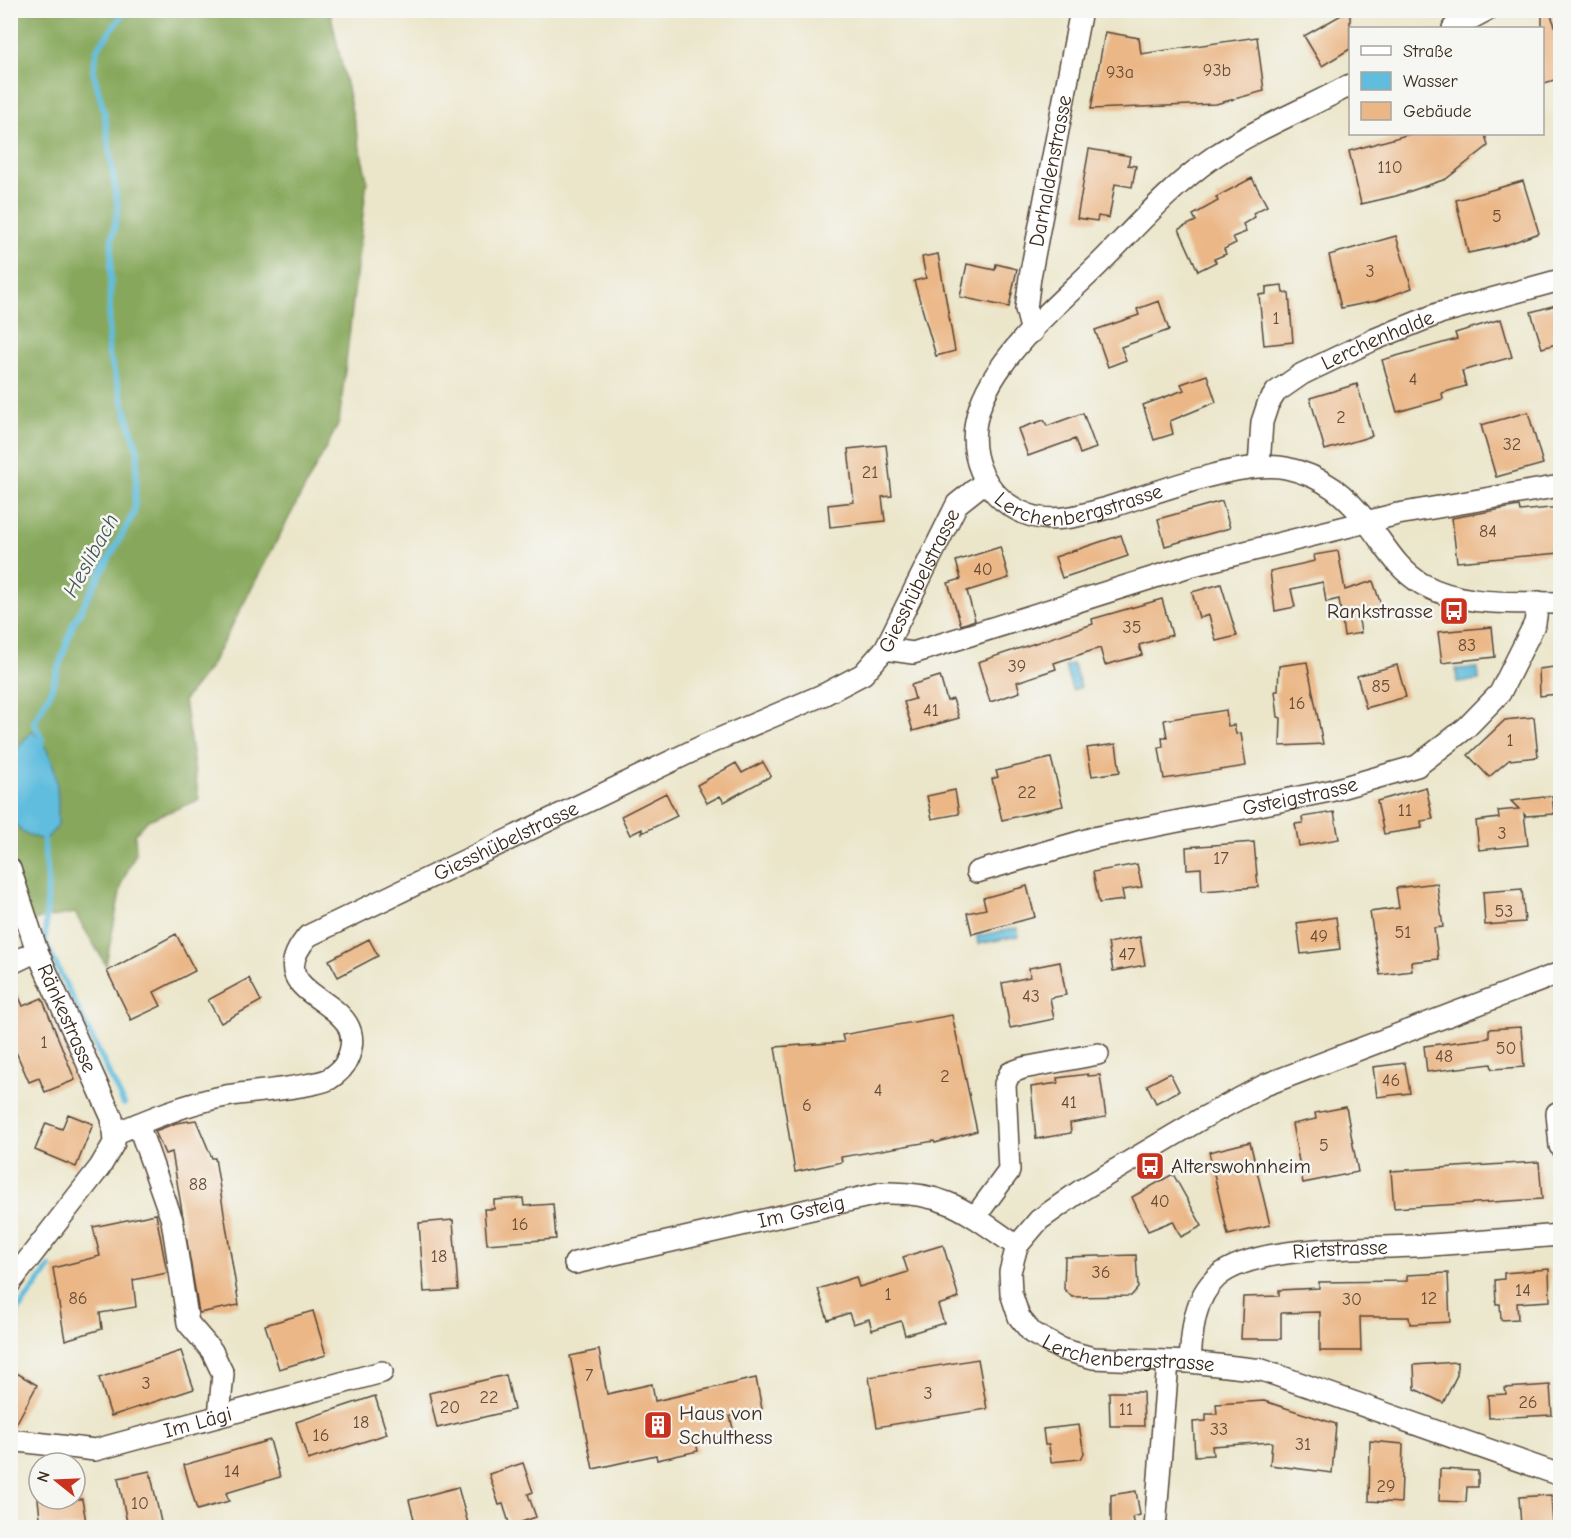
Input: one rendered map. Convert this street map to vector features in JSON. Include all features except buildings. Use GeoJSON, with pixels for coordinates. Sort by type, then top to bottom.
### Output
{"type":"FeatureCollection","features":[{"type":"Feature","properties":{"kind":"street","name":"Darhaldenstrasse"},"geometry":{"type":"LineString","coordinates":[[1032,332],[1026,309],[1030,278],[1081,10]]}},
{"type":"Feature","properties":{"kind":"street"},"geometry":{"type":"LineString","coordinates":[[1455,27],[1487,10]]}},
{"type":"Feature","properties":{"kind":"street","name":"Lerchenbergstrasse"},"geometry":{"type":"LineString","coordinates":[[1349,85],[1235,144],[1193,172],[1032,332],[995,374],[979,410],[974,443],[977,460],[986,482],[1006,504],[1044,519],[1080,516],[1236,469],[1259,466],[1280,467],[1306,473],[1342,493],[1368,524],[1396,564],[1431,588],[1473,601],[1560,603]]}},
{"type":"Feature","properties":{"kind":"street","name":"Lerchenhalde"},"geometry":{"type":"LineString","coordinates":[[1259,466],[1262,422],[1268,404],[1276,392],[1302,374],[1373,340],[1440,313],[1560,280]]}},
{"type":"Feature","properties":{"kind":"street","name":"Giesshübelstrasse"},"geometry":{"type":"LineString","coordinates":[[114,1134],[223,1096],[327,1080],[344,1067],[352,1050],[353,1034],[347,1020],[299,983],[294,964],[297,950],[308,936],[705,745],[863,674],[885,649],[953,510],[962,498],[986,482]]}},
{"type":"Feature","properties":{"kind":"street"},"geometry":{"type":"LineString","coordinates":[[885,649],[913,653],[1193,565],[1368,524],[1398,514],[1560,486]]}},
{"type":"Feature","properties":{"kind":"street","name":"Gsteigstrasse"},"geometry":{"type":"LineString","coordinates":[[977,872],[1093,838],[1330,791],[1417,766],[1466,728],[1500,693],[1535,623],[1538,602]]}},
{"type":"Feature","properties":{"kind":"street","name":"Ränkestrasse"},"geometry":{"type":"LineString","coordinates":[[10,869],[37,951],[112,1118],[114,1134]]}},
{"type":"Feature","properties":{"kind":"street"},"geometry":{"type":"LineString","coordinates":[[10,964],[37,951]]}},
{"type":"Feature","properties":{"kind":"street","name":"Lerchenbergstrasse"},"geometry":{"type":"LineString","coordinates":[[1560,973],[1265,1085],[1201,1119],[1080,1191],[1039,1220],[1017,1246],[1010,1272],[1011,1293],[1018,1317],[1032,1333],[1061,1349],[1093,1358],[1190,1362],[1262,1370],[1560,1475]]}},
{"type":"Feature","properties":{"kind":"street"},"geometry":{"type":"LineString","coordinates":[[975,1217],[1009,1171],[1005,1084],[1010,1073],[1023,1068],[1098,1054]]}},
{"type":"Feature","properties":{"kind":"street"},"geometry":{"type":"LineString","coordinates":[[1557,1113],[1560,1146]]}},
{"type":"Feature","properties":{"kind":"street"},"geometry":{"type":"LineString","coordinates":[[138,1124],[172,1220],[188,1323],[212,1351],[223,1374],[219,1416]]}},
{"type":"Feature","properties":{"kind":"street"},"geometry":{"type":"LineString","coordinates":[[15,1271],[100,1167],[114,1143],[114,1134]]}},
{"type":"Feature","properties":{"kind":"street","name":"Im Gsteig"},"geometry":{"type":"LineString","coordinates":[[574,1263],[882,1194],[939,1198],[957,1205],[1017,1246]]}},
{"type":"Feature","properties":{"kind":"street","name":"Rietstrasse"},"geometry":{"type":"LineString","coordinates":[[1190,1362],[1192,1328],[1197,1309],[1207,1289],[1217,1277],[1249,1260],[1294,1252],[1560,1235]]}},
{"type":"Feature","properties":{"kind":"street"},"geometry":{"type":"LineString","coordinates":[[1155,1527],[1168,1362]]}},
{"type":"Feature","properties":{"kind":"street","name":"Im Lägi"},"geometry":{"type":"LineString","coordinates":[[10,1440],[95,1450],[382,1372]]}},
{"type":"Feature","properties":{"kind":"green space"},"geometry":{"type":"Polygon","coordinates":[[[10,11],[330,11],[367,180],[339,423],[210,667],[184,700],[199,800],[148,820],[135,834],[136,853],[122,882],[106,965],[75,913],[28,921],[11,869],[10,11]]]}},
{"type":"Feature","properties":{"kind":"water"},"geometry":{"type":"Polygon","coordinates":[[[1073,664],[1081,687],[1072,690],[1065,666],[1073,664]]]}},
{"type":"Feature","properties":{"kind":"water"},"geometry":{"type":"Polygon","coordinates":[[[1478,668],[1479,680],[1457,682],[1456,669],[1478,668]]]}},
{"type":"Feature","properties":{"kind":"water"},"geometry":{"type":"Polygon","coordinates":[[[33,731],[48,752],[56,775],[58,826],[44,841],[22,832],[11,818],[10,770],[17,750],[33,731]]]}},
{"type":"Feature","properties":{"kind":"water"},"geometry":{"type":"Polygon","coordinates":[[[1017,928],[1019,936],[978,944],[977,936],[1017,928]]]}},
{"type":"Feature","properties":{"kind":"waterway","name":"Heslibach"},"geometry":{"type":"LineString","coordinates":[[41,747],[42,740],[34,722],[50,693],[73,624],[134,513],[138,451],[108,352],[112,239],[118,209],[104,111],[93,71],[97,49],[126,10]]}},
{"type":"Feature","properties":{"kind":"waterway","name":"Heslibach"},"geometry":{"type":"LineString","coordinates":[[43,834],[48,880],[45,942],[124,1104]]}},
{"type":"Feature","properties":{"kind":"waterway","name":"Heslibach"},"geometry":{"type":"LineString","coordinates":[[10,1321],[50,1267]]}},
{"type":"Feature","properties":{"kind":"place","name":"Rankstrasse"},"geometry":{"type":"Point","coordinates":[1454,611]}},
{"type":"Feature","properties":{"kind":"place","name":"Alterswohnheim"},"geometry":{"type":"Point","coordinates":[1150,1166]}},
{"type":"Feature","properties":{"kind":"place","name":"Haus von Schulthess"},"geometry":{"type":"Point","coordinates":[658,1425]}}]}
